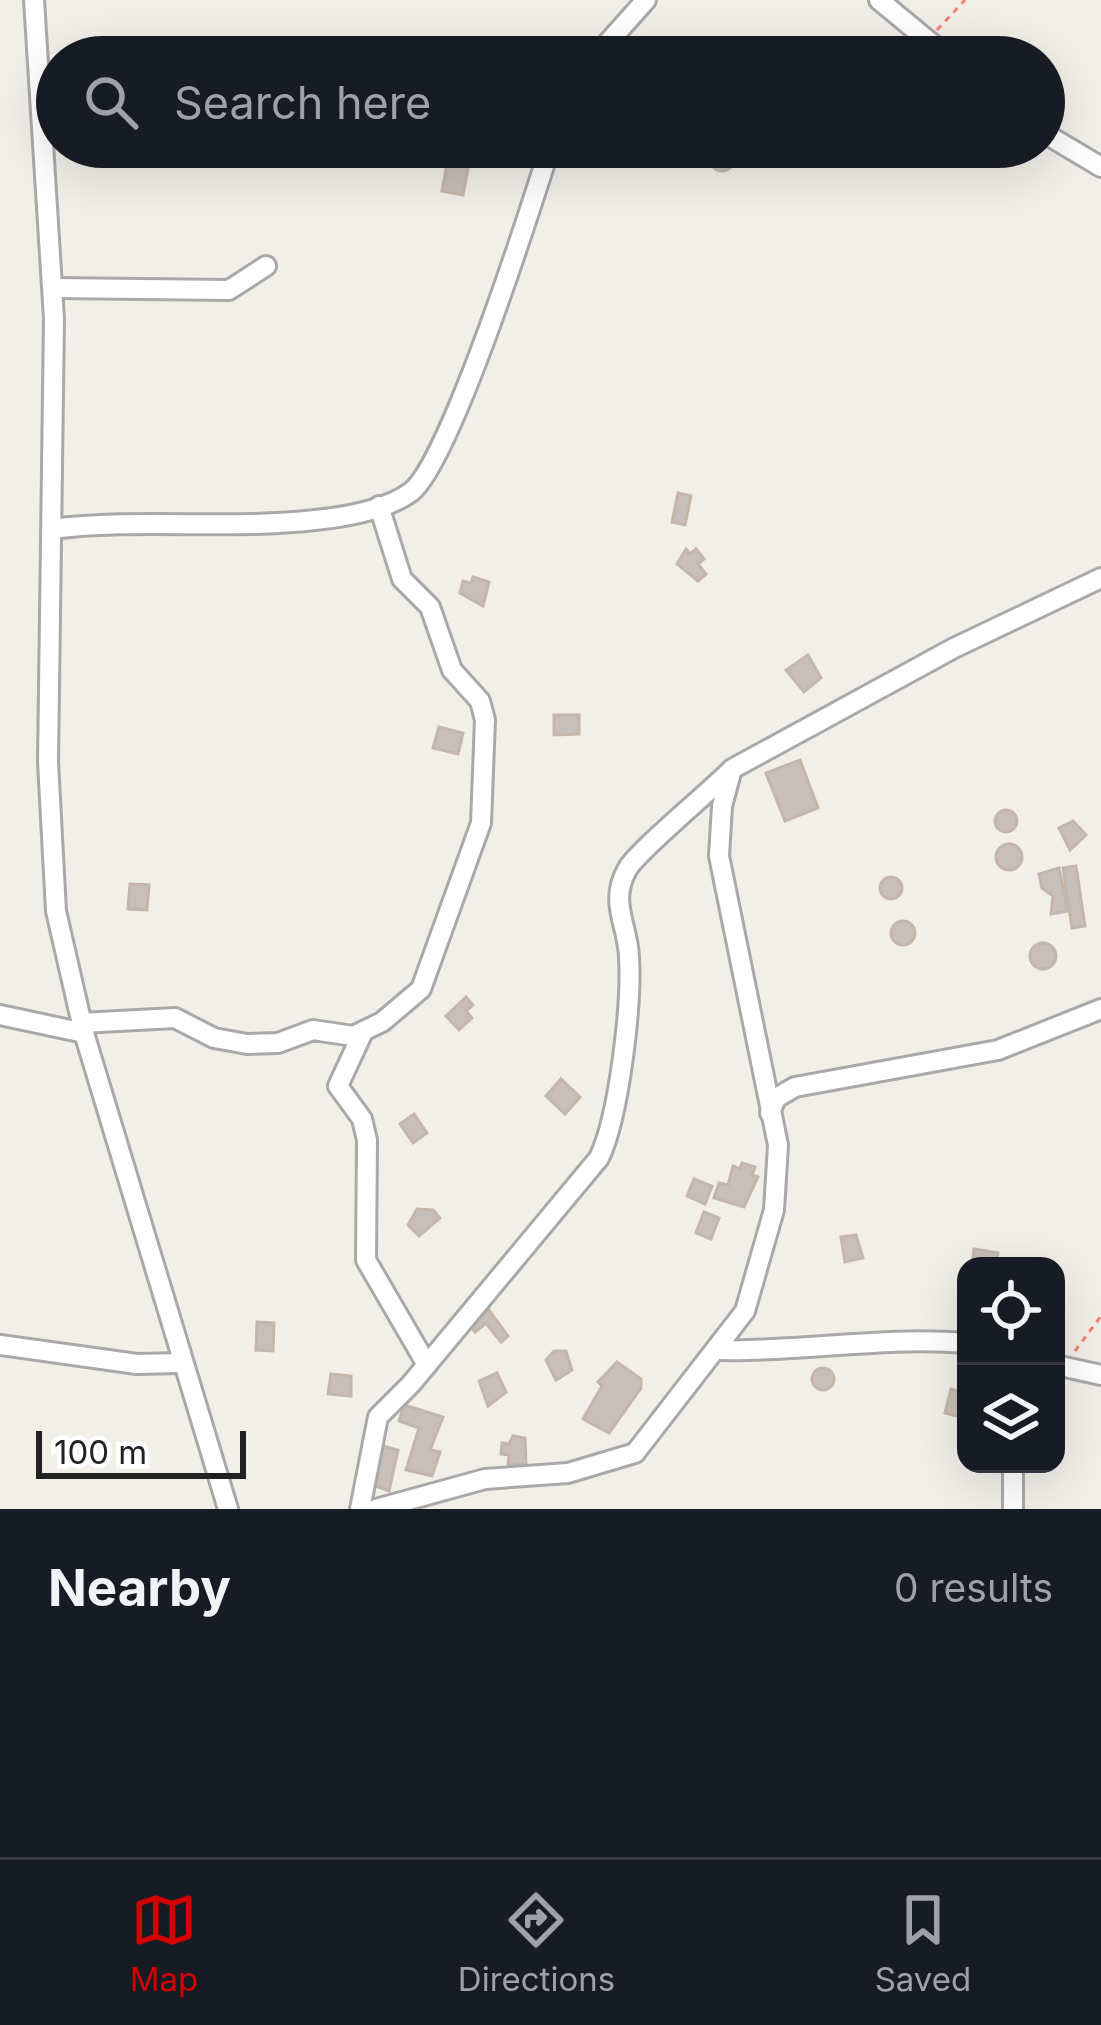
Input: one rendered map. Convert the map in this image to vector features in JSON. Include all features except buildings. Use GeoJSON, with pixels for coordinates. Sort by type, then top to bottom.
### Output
{"type":"FeatureCollection","features":[{"type":"Feature","properties":{"kind":"street"},"geometry":{"type":"LineString","coordinates":[[34,0],[36,36]]}},
{"type":"Feature","properties":{"kind":"street"},"geometry":{"type":"LineString","coordinates":[[614,36],[646,0]]}},
{"type":"Feature","properties":{"kind":"street"},"geometry":{"type":"LineString","coordinates":[[879,0],[923,36]]}},
{"type":"Feature","properties":{"kind":"street"},"geometry":{"type":"LineString","coordinates":[[1065,146],[1101,166]]}},
{"type":"Feature","properties":{"kind":"street"},"geometry":{"type":"LineString","coordinates":[[45,168],[53,288],[49,837],[61,942],[180,1363],[228,1509]]}},
{"type":"Feature","properties":{"kind":"street"},"geometry":{"type":"LineString","coordinates":[[52,529],[314,520],[379,506],[414,490],[436,454],[487,332],[543,168]]}},
{"type":"Feature","properties":{"kind":"street"},"geometry":{"type":"LineString","coordinates":[[53,288],[229,290],[266,266]]}},
{"type":"Feature","properties":{"kind":"street"},"geometry":{"type":"LineString","coordinates":[[379,506],[402,579],[426,601],[452,670],[484,708],[485,800],[460,891],[422,989],[363,1032],[338,1086],[362,1118],[367,1140],[365,1257],[427,1365]]}},
{"type":"Feature","properties":{"kind":"street"},"geometry":{"type":"LineString","coordinates":[[360,1509],[380,1413],[427,1365],[599,1158],[612,1122],[628,984],[630,952],[617,917],[623,880],[637,856],[732,769],[954,648],[1101,578]]}},
{"type":"Feature","properties":{"kind":"street"},"geometry":{"type":"LineString","coordinates":[[376,1509],[404,1506],[485,1479],[568,1473],[625,1459],[650,1440],[745,1311],[770,1227],[778,1145],[719,856],[722,806],[732,769]]}},
{"type":"Feature","properties":{"kind":"street"},"geometry":{"type":"LineString","coordinates":[[769,1114],[776,1098],[795,1087],[998,1050],[1101,1009]]}},
{"type":"Feature","properties":{"kind":"street"},"geometry":{"type":"LineString","coordinates":[[0,1015],[83,1028],[175,1018],[214,1038],[247,1044],[278,1043],[313,1030],[363,1032]]}},
{"type":"Feature","properties":{"kind":"street"},"geometry":{"type":"LineString","coordinates":[[719,1350],[779,1352],[861,1340],[957,1343]]}},
{"type":"Feature","properties":{"kind":"street"},"geometry":{"type":"LineString","coordinates":[[0,1345],[137,1364],[180,1363]]}},
{"type":"Feature","properties":{"kind":"street"},"geometry":{"type":"LineString","coordinates":[[1065,1373],[1101,1375]]}},
{"type":"Feature","properties":{"kind":"street"},"geometry":{"type":"LineString","coordinates":[[1013,1473],[1013,1509]]}},
{"type":"Feature","properties":{"kind":"path"},"geometry":{"type":"LineString","coordinates":[[932,36],[965,0]]}},
{"type":"Feature","properties":{"kind":"path"},"geometry":{"type":"LineString","coordinates":[[1064,1365],[1090,1324],[1101,1316]]}}]}
